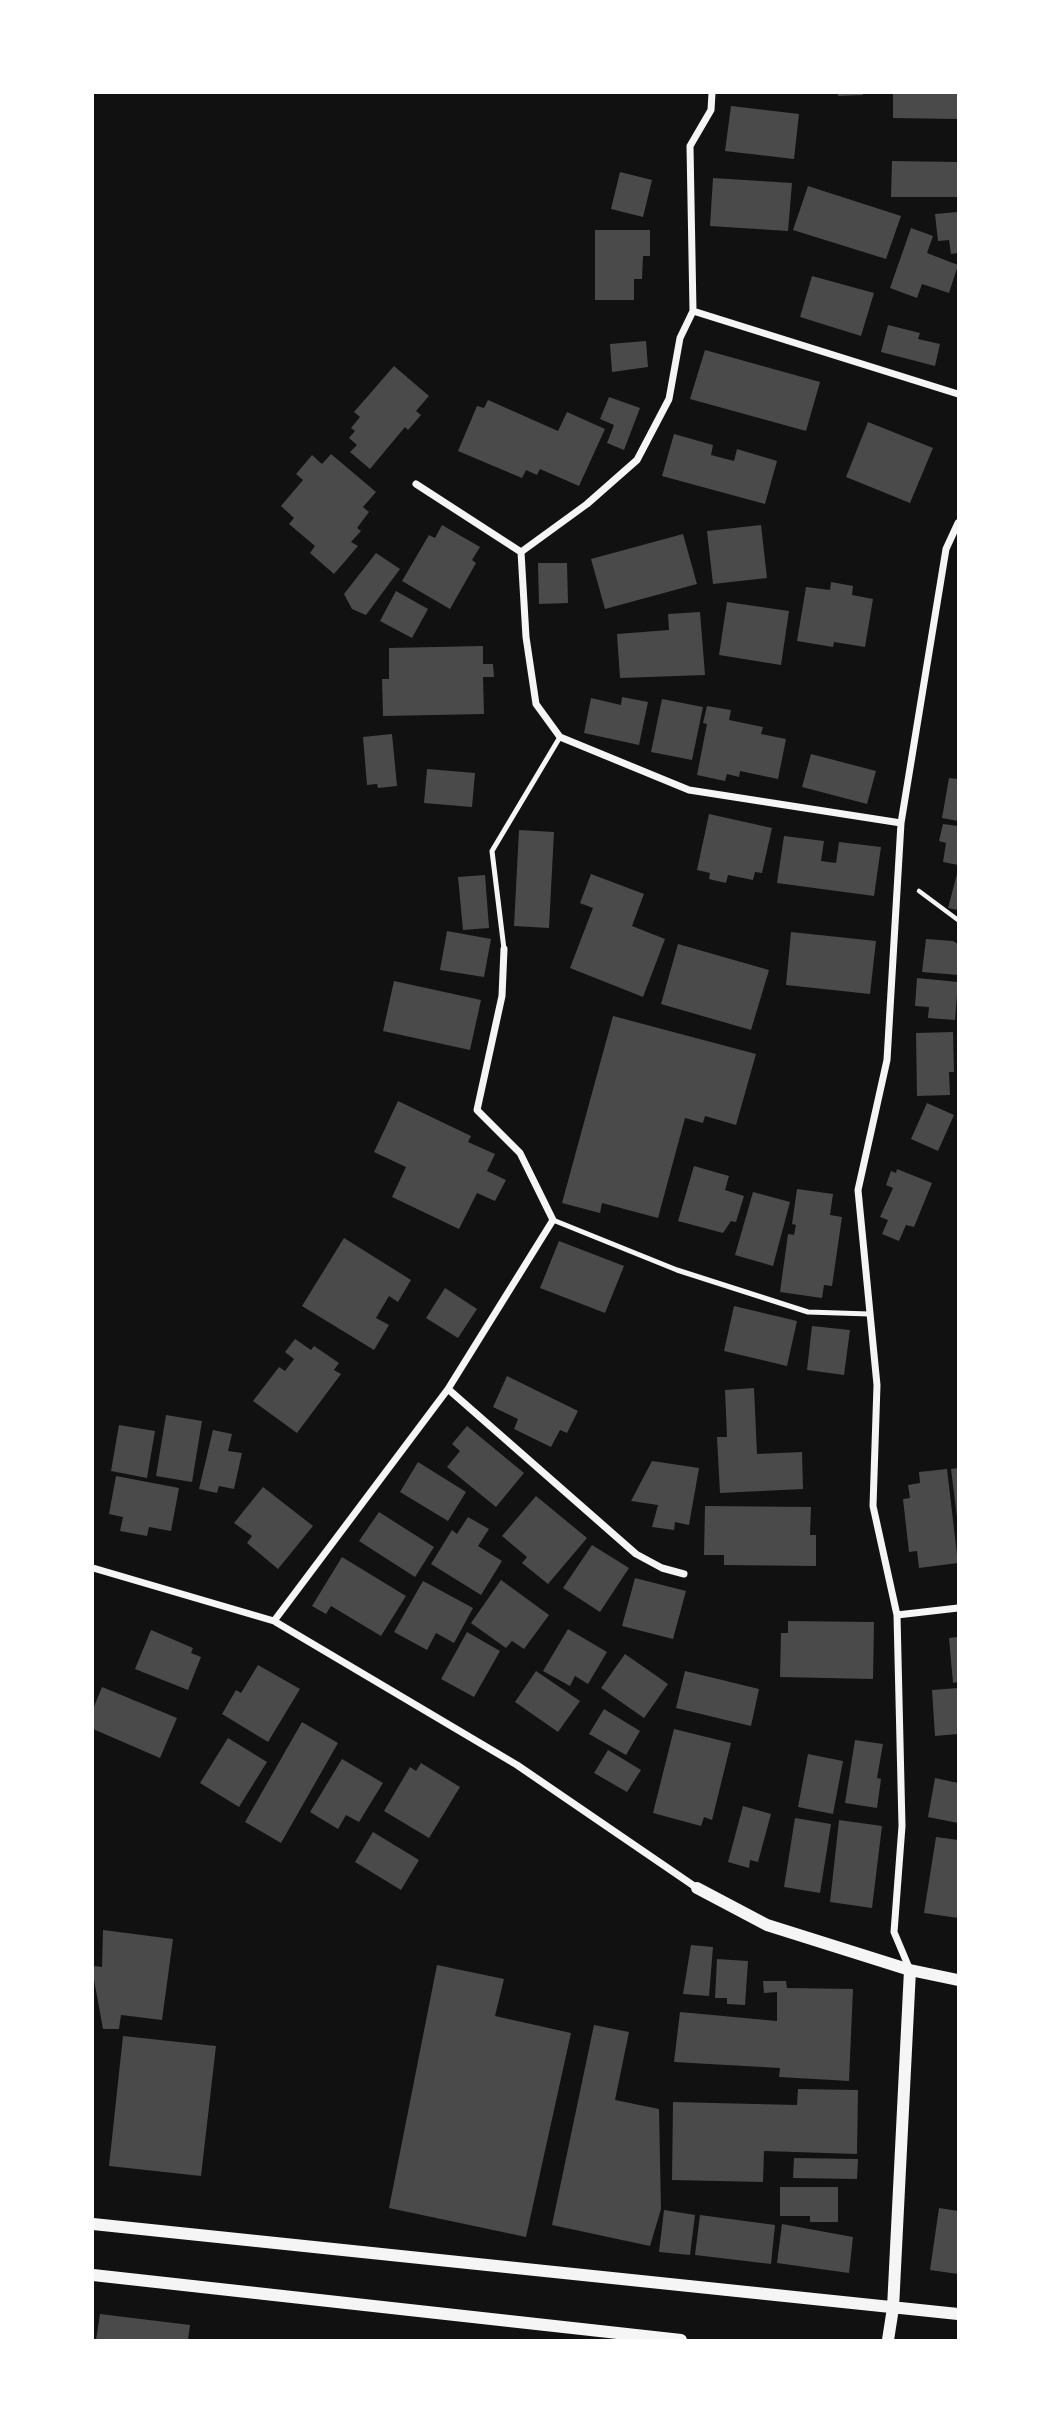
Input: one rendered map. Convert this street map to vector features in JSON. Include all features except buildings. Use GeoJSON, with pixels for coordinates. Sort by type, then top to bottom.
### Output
{"type":"FeatureCollection","features":[{"type":"Feature","properties":{"kind":"street"},"geometry":{"type":"LineString","coordinates":[[521,552],[587,504],[637,460],[669,399],[680,338],[693,311],[690,146],[711,110],[712,93]]}},
{"type":"Feature","properties":{"kind":"street"},"geometry":{"type":"LineString","coordinates":[[693,311],[958,394]]}},
{"type":"Feature","properties":{"kind":"street"},"geometry":{"type":"LineString","coordinates":[[416,485],[521,552]]}},
{"type":"Feature","properties":{"kind":"street"},"geometry":{"type":"LineString","coordinates":[[888,2340],[893,2308],[910,1970],[894,1932],[902,1826],[897,1615],[873,1506],[877,1385],[858,1190],[887,1060],[901,823],[946,549],[958,523]]}},
{"type":"Feature","properties":{"kind":"street"},"geometry":{"type":"LineString","coordinates":[[521,552],[526,637],[536,704],[560,737],[689,790],[901,823]]}},
{"type":"Feature","properties":{"kind":"street"},"geometry":{"type":"LineString","coordinates":[[274,1621],[448,1389],[553,1220],[520,1153],[477,1110],[502,996],[504,949]]}},
{"type":"Feature","properties":{"kind":"street"},"geometry":{"type":"LineString","coordinates":[[448,1389],[636,1553],[662,1568],[684,1574]]}},
{"type":"Feature","properties":{"kind":"street"},"geometry":{"type":"LineString","coordinates":[[93,1568],[274,1621],[517,1765],[696,1888],[767,1925],[910,1970],[958,1980]]}},
{"type":"Feature","properties":{"kind":"street"},"geometry":{"type":"LineString","coordinates":[[897,1615],[958,1608]]}},
{"type":"Feature","properties":{"kind":"street"},"geometry":{"type":"LineString","coordinates":[[93,2224],[958,2314]]}},
{"type":"Feature","properties":{"kind":"street"},"geometry":{"type":"LineString","coordinates":[[93,2275],[681,2340]]}},
{"type":"Feature","properties":{"kind":"lane"},"geometry":{"type":"LineString","coordinates":[[504,949],[492,851],[560,737]]}},
{"type":"Feature","properties":{"kind":"lane"},"geometry":{"type":"LineString","coordinates":[[553,1220],[677,1270],[808,1312],[869,1314]]}},
{"type":"Feature","properties":{"kind":"path"},"geometry":{"type":"LineString","coordinates":[[898,878],[958,920]]}}]}
